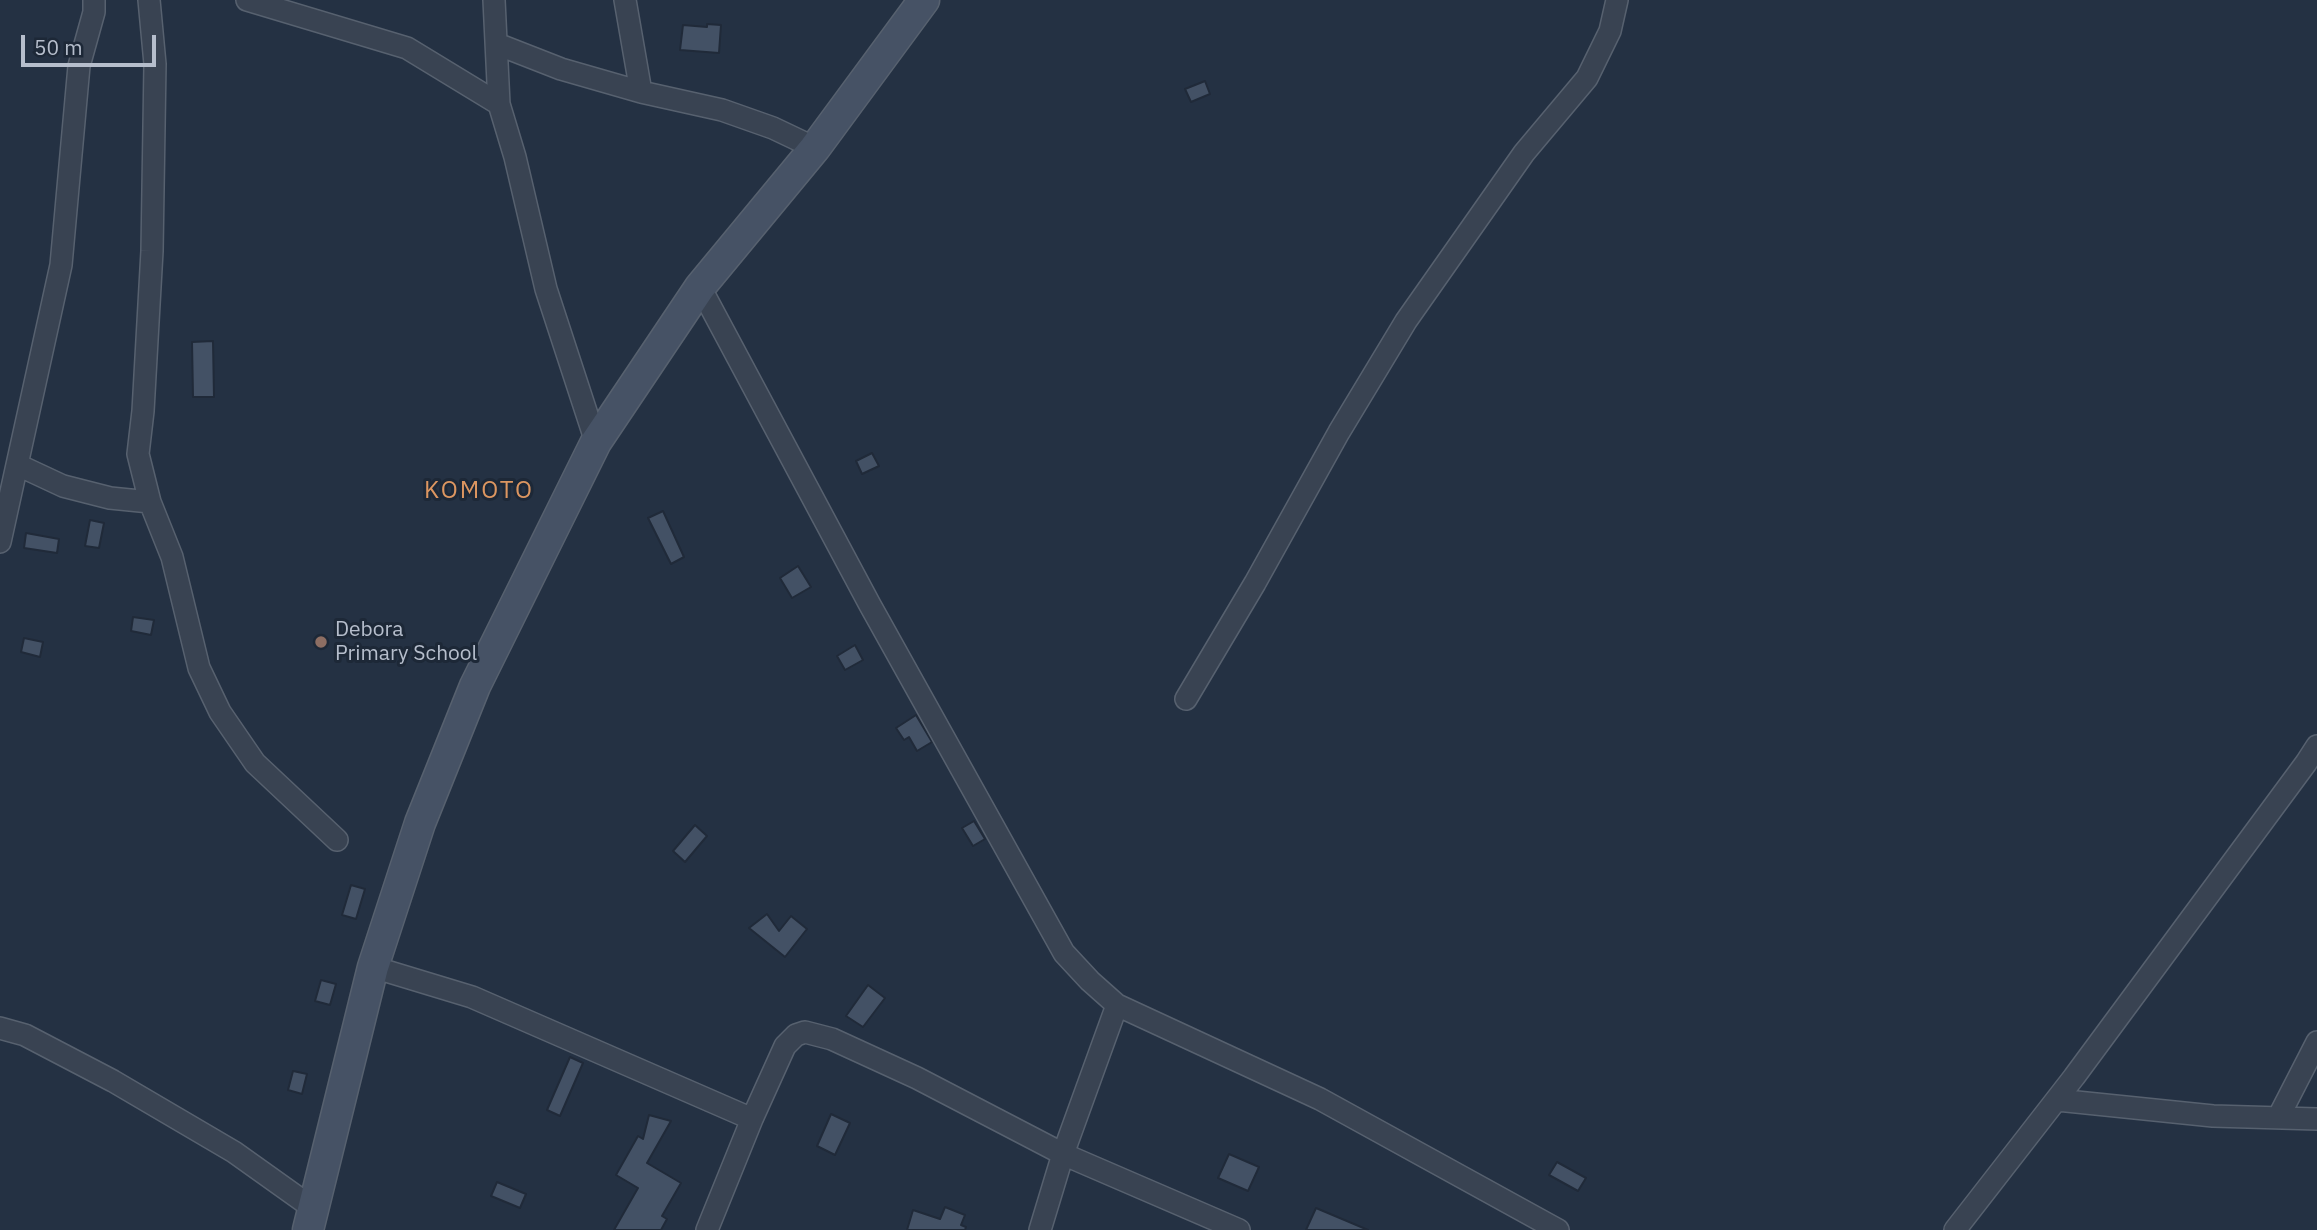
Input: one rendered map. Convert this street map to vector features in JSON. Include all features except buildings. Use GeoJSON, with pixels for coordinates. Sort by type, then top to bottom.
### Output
{"type":"FeatureCollection","features":[{"type":"Feature","properties":{"kind":"street"},"geometry":{"type":"LineString","coordinates":[[0,542],[61,265],[79,66],[94,12],[94,0]]}},
{"type":"Feature","properties":{"kind":"street"},"geometry":{"type":"LineString","coordinates":[[149,0],[155,64],[152,251],[138,454],[150,502],[172,557],[199,668],[220,712],[255,762],[337,840]]}},
{"type":"Feature","properties":{"kind":"street"},"geometry":{"type":"LineString","coordinates":[[247,0],[407,48],[499,104]]}},
{"type":"Feature","properties":{"kind":"street"},"geometry":{"type":"LineString","coordinates":[[494,0],[499,104],[515,157],[546,289],[596,442]]}},
{"type":"Feature","properties":{"kind":"street"},"geometry":{"type":"LineString","coordinates":[[625,0],[640,92]]}},
{"type":"Feature","properties":{"kind":"street"},"geometry":{"type":"LineString","coordinates":[[0,1028],[25,1035],[123,1087],[234,1152],[311,1220],[373,967],[419,822],[475,686],[596,442],[700,287],[815,148],[924,0]]}},
{"type":"Feature","properties":{"kind":"street"},"geometry":{"type":"LineString","coordinates":[[1186,699],[1406,321],[1524,153],[1587,78],[1610,31],[1617,0]]}},
{"type":"Feature","properties":{"kind":"street"},"geometry":{"type":"LineString","coordinates":[[497,44],[561,69],[640,92],[722,110],[773,128],[815,148]]}},
{"type":"Feature","properties":{"kind":"street"},"geometry":{"type":"LineString","coordinates":[[700,287],[870,606],[1065,953],[1090,981],[1117,1005],[1320,1099],[1558,1230]]}},
{"type":"Feature","properties":{"kind":"street"},"geometry":{"type":"LineString","coordinates":[[18,465],[62,486],[110,498],[150,502]]}},
{"type":"Feature","properties":{"kind":"street"},"geometry":{"type":"LineString","coordinates":[[1955,1230],[2057,1100],[2317,746]]}},
{"type":"Feature","properties":{"kind":"street"},"geometry":{"type":"LineString","coordinates":[[373,967],[472,997],[752,1119]]}},
{"type":"Feature","properties":{"kind":"street"},"geometry":{"type":"LineString","coordinates":[[1040,1230],[1063,1154],[1117,1005]]}},
{"type":"Feature","properties":{"kind":"street"},"geometry":{"type":"LineString","coordinates":[[707,1230],[785,1046],[796,1035],[805,1032],[832,1039],[917,1078],[1063,1154],[1239,1230]]}},
{"type":"Feature","properties":{"kind":"street"},"geometry":{"type":"LineString","coordinates":[[2278,1118],[2317,1042]]}},
{"type":"Feature","properties":{"kind":"street"},"geometry":{"type":"LineString","coordinates":[[2057,1100],[2213,1116],[2317,1119]]}},
{"type":"Feature","properties":{"kind":"place","name":"Debora Primary School"},"geometry":{"type":"Point","coordinates":[321,642]}},
{"type":"Feature","properties":{"kind":"district","name":"KOMOTO"},"geometry":{"type":"Point","coordinates":[479,491]}}]}
